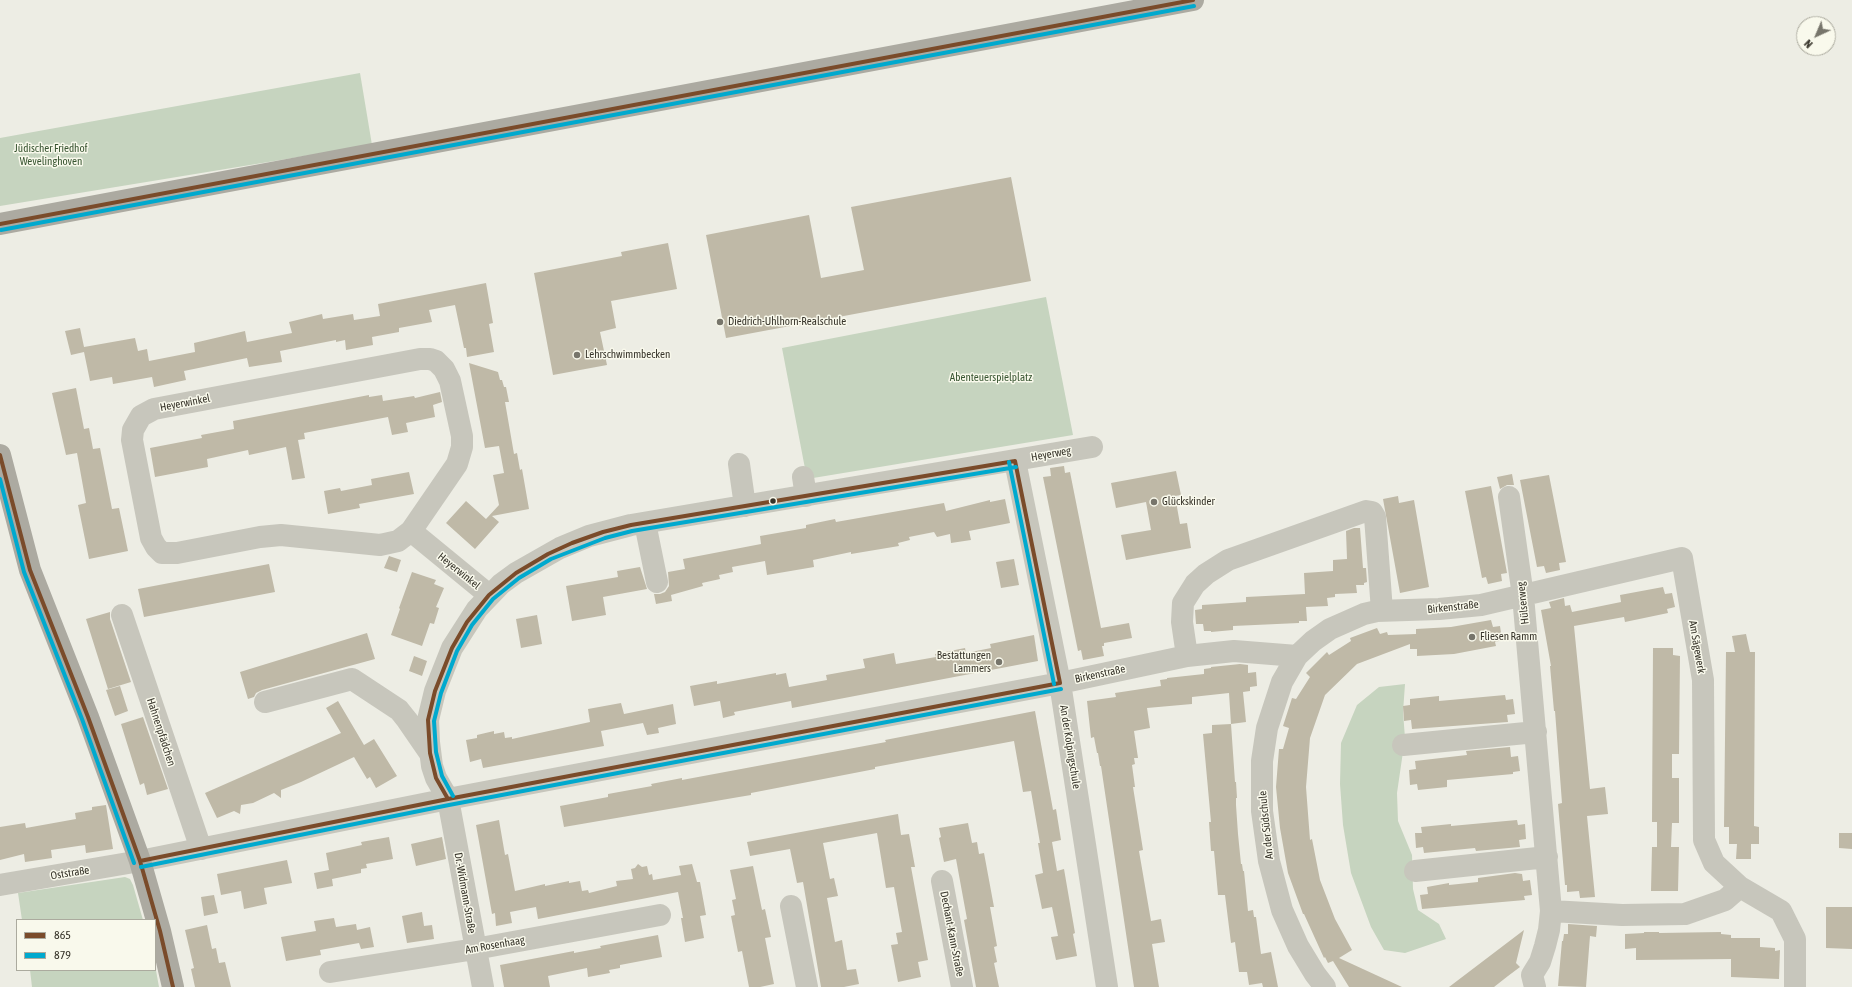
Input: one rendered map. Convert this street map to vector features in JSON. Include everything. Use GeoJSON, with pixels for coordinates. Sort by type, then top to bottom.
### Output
{"type":"FeatureCollection","features":[{"type":"Feature","properties":{"kind":"main road"},"geometry":{"type":"LineString","coordinates":[[0,224],[1193,0]]}},
{"type":"Feature","properties":{"kind":"main road"},"geometry":{"type":"LineString","coordinates":[[0,455],[30,570],[88,717],[140,861],[160,931],[173,987]]}},
{"type":"Feature","properties":{"kind":"street","name":"Heyerwinkel"},"geometry":{"type":"LineString","coordinates":[[427,358],[433,359],[444,369],[450,382],[462,436],[462,447],[456,464],[411,532],[398,541],[380,545],[281,535],[177,553],[162,552],[156,547],[151,538],[132,440],[133,430],[141,416],[154,409],[414,360],[427,358]]}},
{"type":"Feature","properties":{"kind":"street","name":"Heyerweg"},"geometry":{"type":"LineString","coordinates":[[448,799],[436,778],[430,753],[428,720],[431,704],[440,677],[458,636],[489,595],[516,572],[560,548],[603,532],[645,523],[745,506],[804,486],[1015,460],[1092,447]]}},
{"type":"Feature","properties":{"kind":"street","name":"An der Kolpingschule"},"geometry":{"type":"LineString","coordinates":[[1015,460],[1060,682],[1107,987]]}},
{"type":"Feature","properties":{"kind":"street"},"geometry":{"type":"LineString","coordinates":[[739,464],[745,506]]}},
{"type":"Feature","properties":{"kind":"street","name":"Hülserweg"},"geometry":{"type":"LineString","coordinates":[[1509,497],[1523,596],[1547,857],[1550,911],[1547,942],[1540,962],[1529,983]]}},
{"type":"Feature","properties":{"kind":"street"},"geometry":{"type":"LineString","coordinates":[[1187,656],[1182,622],[1183,603],[1195,584],[1211,569],[1228,560],[1366,510],[1370,511],[1375,517],[1382,611]]}},
{"type":"Feature","properties":{"kind":"street"},"geometry":{"type":"LineString","coordinates":[[645,523],[657,582]]}},
{"type":"Feature","properties":{"kind":"street","name":"Heyerwinkel"},"geometry":{"type":"LineString","coordinates":[[411,532],[489,595]]}},
{"type":"Feature","properties":{"kind":"street","name":"Am Sägewerk"},"geometry":{"type":"LineString","coordinates":[[1523,596],[1682,558],[1703,680],[1704,840],[1714,863],[1740,887],[1781,911],[1795,939],[1795,987]]}},
{"type":"Feature","properties":{"kind":"street","name":"Birkenstraße"},"geometry":{"type":"LineString","coordinates":[[140,861],[448,799],[1060,682],[1187,656],[1234,651],[1297,656],[1313,641],[1330,629],[1364,614],[1382,611],[1460,608],[1523,596]]}},
{"type":"Feature","properties":{"kind":"street","name":"Hahnenpfädchen"},"geometry":{"type":"LineString","coordinates":[[122,614],[201,849]]}},
{"type":"Feature","properties":{"kind":"street","name":"An der Südschule"},"geometry":{"type":"LineString","coordinates":[[1297,656],[1282,682],[1267,728],[1262,761],[1262,811],[1268,856],[1282,910],[1298,946],[1308,964],[1325,987]]}},
{"type":"Feature","properties":{"kind":"street"},"geometry":{"type":"LineString","coordinates":[[265,702],[352,679],[399,710],[408,720],[430,753]]}},
{"type":"Feature","properties":{"kind":"street"},"geometry":{"type":"LineString","coordinates":[[1403,745],[1536,732]]}},
{"type":"Feature","properties":{"kind":"street","name":"Dr.-Widmann-Straße"},"geometry":{"type":"LineString","coordinates":[[448,799],[482,987]]}},
{"type":"Feature","properties":{"kind":"street"},"geometry":{"type":"LineString","coordinates":[[1415,871],[1547,857]]}},
{"type":"Feature","properties":{"kind":"street","name":"Oststraße"},"geometry":{"type":"LineString","coordinates":[[0,884],[140,861]]}},
{"type":"Feature","properties":{"kind":"street","name":"Dechant-Kann-Straße"},"geometry":{"type":"LineString","coordinates":[[942,881],[962,987]]}},
{"type":"Feature","properties":{"kind":"street"},"geometry":{"type":"LineString","coordinates":[[1550,911],[1622,915],[1686,914],[1725,900],[1740,887]]}},
{"type":"Feature","properties":{"kind":"street"},"geometry":{"type":"LineString","coordinates":[[792,906],[807,987]]}},
{"type":"Feature","properties":{"kind":"street","name":"Am Rosenhaag"},"geometry":{"type":"LineString","coordinates":[[330,972],[475,949],[660,915]]}},
{"type":"Feature","properties":{"kind":"green space","name":"Jüdischer Friedhof Wevelinghoven"},"geometry":{"type":"Polygon","coordinates":[[[360,73],[372,145],[0,206],[0,138],[360,73]]]}},
{"type":"Feature","properties":{"kind":"green space","name":"Abenteuerspielplatz"},"geometry":{"type":"Polygon","coordinates":[[[1046,297],[1073,435],[807,479],[782,348],[1046,297]]]}},
{"type":"Feature","properties":{"kind":"green space"},"geometry":{"type":"Polygon","coordinates":[[[1405,684],[1403,712],[1405,738],[1397,793],[1398,821],[1412,855],[1413,889],[1418,910],[1439,924],[1446,939],[1405,953],[1384,950],[1371,927],[1351,873],[1343,825],[1340,784],[1341,743],[1357,705],[1379,687],[1405,684]]]}},
{"type":"Feature","properties":{"kind":"green space"},"geometry":{"type":"Polygon","coordinates":[[[125,877],[130,879],[133,885],[143,919],[22,919],[18,893],[125,877]]]}},
{"type":"Feature","properties":{"kind":"green space"},"geometry":{"type":"Polygon","coordinates":[[[156,970],[159,987],[32,987],[30,971],[156,970]]]}},
{"type":"Feature","properties":{"kind":"building"},"geometry":{"type":"Polygon","coordinates":[[[1011,177],[1031,281],[726,338],[706,235],[809,215],[821,278],[864,270],[851,207],[1011,177]]]}},
{"type":"Feature","properties":{"kind":"building"},"geometry":{"type":"Polygon","coordinates":[[[668,243],[677,289],[611,301],[616,328],[600,332],[607,365],[553,375],[534,273],[622,256],[621,252],[668,243]]]}},
{"type":"Feature","properties":{"kind":"building"},"geometry":{"type":"Polygon","coordinates":[[[486,283],[493,323],[489,324],[494,352],[467,357],[455,305],[429,310],[432,322],[399,328],[399,332],[372,337],[373,345],[346,350],[345,340],[336,342],[336,340],[280,351],[282,362],[249,367],[247,358],[184,371],[186,380],[154,387],[152,377],[113,384],[112,377],[90,381],[84,352],[71,355],[65,331],[80,328],[84,347],[135,338],[138,351],[147,349],[149,361],[195,352],[194,343],[245,331],[247,342],[292,333],[289,322],[322,314],[323,319],[353,314],[354,320],[380,316],[378,304],[486,283]]]}},
{"type":"Feature","properties":{"kind":"building"},"geometry":{"type":"Polygon","coordinates":[[[469,363],[498,372],[500,380],[502,380],[504,387],[506,387],[509,402],[505,402],[514,454],[517,453],[520,470],[522,469],[529,509],[492,516],[499,522],[475,549],[446,523],[466,501],[486,519],[499,505],[493,475],[504,473],[499,446],[485,448],[469,363]]]}},
{"type":"Feature","properties":{"kind":"building"},"geometry":{"type":"Polygon","coordinates":[[[76,388],[84,429],[89,428],[93,449],[100,448],[112,509],[119,508],[128,551],[89,559],[78,505],[86,503],[77,453],[66,455],[52,393],[76,388]]]}},
{"type":"Feature","properties":{"kind":"building"},"geometry":{"type":"Polygon","coordinates":[[[440,392],[442,402],[433,405],[435,417],[406,423],[408,432],[392,435],[388,417],[304,433],[305,439],[298,440],[305,478],[292,480],[286,447],[249,455],[248,450],[207,459],[208,467],[155,477],[150,448],[202,438],[201,435],[234,429],[233,421],[369,395],[369,397],[382,395],[383,401],[414,396],[415,398],[440,392]]]}},
{"type":"Feature","properties":{"kind":"building"},"geometry":{"type":"Polygon","coordinates":[[[1064,466],[1065,473],[1070,472],[1101,628],[1129,623],[1132,638],[1104,643],[1104,646],[1102,646],[1104,656],[1083,660],[1081,650],[1078,651],[1043,477],[1051,476],[1050,468],[1064,466]]]}},
{"type":"Feature","properties":{"kind":"building"},"geometry":{"type":"Polygon","coordinates":[[[1176,471],[1181,495],[1175,496],[1180,524],[1187,523],[1191,548],[1126,560],[1121,535],[1151,530],[1146,502],[1116,508],[1111,483],[1176,471]]]}},
{"type":"Feature","properties":{"kind":"building"},"geometry":{"type":"Polygon","coordinates":[[[409,472],[414,494],[359,504],[360,508],[328,514],[324,491],[340,488],[341,491],[372,485],[371,479],[409,472]]]}},
{"type":"Feature","properties":{"kind":"building"},"geometry":{"type":"Polygon","coordinates":[[[1512,474],[1514,485],[1507,485],[1500,489],[1497,477],[1512,474]]]}},
{"type":"Feature","properties":{"kind":"building"},"geometry":{"type":"Polygon","coordinates":[[[1549,475],[1566,562],[1559,563],[1560,570],[1546,573],[1544,566],[1537,567],[1520,480],[1549,475]]]}},
{"type":"Feature","properties":{"kind":"building"},"geometry":{"type":"Polygon","coordinates":[[[1491,486],[1507,573],[1501,574],[1502,581],[1488,584],[1486,577],[1482,578],[1465,491],[1491,486]]]}},
{"type":"Feature","properties":{"kind":"building"},"geometry":{"type":"Polygon","coordinates":[[[1398,496],[1399,503],[1414,500],[1429,587],[1400,593],[1383,499],[1398,496]]]}},
{"type":"Feature","properties":{"kind":"building"},"geometry":{"type":"Polygon","coordinates":[[[1005,499],[1010,523],[969,531],[971,540],[951,543],[950,534],[937,537],[934,532],[909,537],[910,540],[898,543],[899,546],[851,554],[851,552],[813,560],[814,567],[767,575],[765,561],[732,567],[733,572],[719,575],[720,579],[702,583],[703,586],[671,595],[672,601],[656,604],[654,594],[665,592],[669,586],[668,572],[685,569],[683,559],[761,544],[760,536],[806,528],[806,525],[835,519],[836,522],[944,503],[946,511],[990,500],[990,502],[1005,499]]]}},
{"type":"Feature","properties":{"kind":"building"},"geometry":{"type":"Polygon","coordinates":[[[1354,528],[1360,528],[1363,568],[1366,568],[1367,582],[1364,583],[1364,585],[1356,585],[1357,593],[1335,594],[1335,597],[1327,598],[1328,606],[1306,607],[1307,621],[1299,621],[1299,623],[1233,626],[1233,630],[1211,632],[1204,631],[1203,624],[1196,624],[1195,610],[1202,609],[1202,605],[1246,602],[1246,597],[1305,594],[1304,573],[1333,571],[1333,560],[1347,559],[1346,531],[1354,528]]]}},
{"type":"Feature","properties":{"kind":"building"},"geometry":{"type":"Polygon","coordinates":[[[389,556],[401,560],[397,572],[384,568],[389,556]]]}},
{"type":"Feature","properties":{"kind":"building"},"geometry":{"type":"Polygon","coordinates":[[[1014,559],[1019,585],[1001,588],[996,562],[1014,559]]]}},
{"type":"Feature","properties":{"kind":"building"},"geometry":{"type":"Polygon","coordinates":[[[269,564],[275,592],[144,617],[138,589],[269,564]]]}},
{"type":"Feature","properties":{"kind":"building"},"geometry":{"type":"Polygon","coordinates":[[[640,567],[647,589],[603,597],[606,615],[572,621],[566,586],[618,577],[617,571],[640,567]]]}},
{"type":"Feature","properties":{"kind":"building"},"geometry":{"type":"Polygon","coordinates":[[[412,572],[436,580],[434,584],[444,588],[436,607],[439,608],[434,624],[430,623],[422,646],[391,635],[412,572]]]}},
{"type":"Feature","properties":{"kind":"building"},"geometry":{"type":"Polygon","coordinates":[[[1663,587],[1665,594],[1672,593],[1675,607],[1667,609],[1668,613],[1625,622],[1624,617],[1574,626],[1590,789],[1605,787],[1608,814],[1587,816],[1595,897],[1580,898],[1579,891],[1567,892],[1567,885],[1565,885],[1558,804],[1562,803],[1555,711],[1551,666],[1541,610],[1551,608],[1549,602],[1564,598],[1565,606],[1570,605],[1572,612],[1621,602],[1620,595],[1663,587]]]}},
{"type":"Feature","properties":{"kind":"building"},"geometry":{"type":"Polygon","coordinates":[[[110,612],[110,619],[131,682],[108,689],[86,619],[110,612]]]}},
{"type":"Feature","properties":{"kind":"building"},"geometry":{"type":"Polygon","coordinates":[[[537,615],[542,644],[521,648],[516,619],[537,615]]]}},
{"type":"Feature","properties":{"kind":"building"},"geometry":{"type":"Polygon","coordinates":[[[1491,620],[1493,627],[1500,626],[1502,640],[1495,642],[1496,646],[1454,654],[1417,656],[1417,649],[1410,649],[1410,644],[1357,664],[1325,695],[1310,738],[1306,787],[1310,840],[1312,839],[1320,880],[1335,919],[1352,950],[1339,958],[1402,987],[1349,987],[1333,961],[1328,963],[1325,957],[1324,958],[1303,914],[1288,873],[1280,828],[1276,787],[1279,749],[1283,749],[1289,728],[1283,726],[1292,698],[1296,699],[1310,677],[1306,673],[1327,652],[1329,655],[1351,641],[1350,638],[1377,628],[1380,634],[1387,632],[1388,635],[1416,634],[1416,629],[1451,627],[1491,620]]]}},
{"type":"Feature","properties":{"kind":"building"},"geometry":{"type":"Polygon","coordinates":[[[367,633],[375,659],[262,690],[256,693],[254,697],[248,699],[240,672],[367,633]]]}},
{"type":"Feature","properties":{"kind":"building"},"geometry":{"type":"Polygon","coordinates":[[[1746,634],[1750,652],[1755,652],[1754,826],[1759,827],[1759,844],[1751,844],[1751,859],[1736,859],[1737,844],[1729,844],[1729,827],[1724,827],[1726,652],[1735,652],[1732,636],[1746,634]]]}},
{"type":"Feature","properties":{"kind":"building"},"geometry":{"type":"Polygon","coordinates":[[[1034,635],[1038,661],[792,708],[791,701],[734,712],[735,715],[723,718],[720,701],[694,706],[690,686],[717,681],[717,684],[776,673],[776,675],[786,673],[789,687],[827,680],[826,675],[865,668],[863,659],[894,653],[896,664],[936,657],[935,654],[965,648],[966,653],[991,648],[990,644],[1034,635]]]}},
{"type":"Feature","properties":{"kind":"building"},"geometry":{"type":"Polygon","coordinates":[[[1653,648],[1673,648],[1673,655],[1680,656],[1679,754],[1672,754],[1672,778],[1679,778],[1679,823],[1672,823],[1671,847],[1679,847],[1678,891],[1651,891],[1652,847],[1657,847],[1657,822],[1652,822],[1653,648]]]}},
{"type":"Feature","properties":{"kind":"building"},"geometry":{"type":"Polygon","coordinates":[[[414,656],[427,661],[422,676],[409,671],[414,656]]]}},
{"type":"Feature","properties":{"kind":"building"},"geometry":{"type":"Polygon","coordinates":[[[1240,664],[1248,665],[1248,673],[1256,672],[1257,686],[1250,687],[1250,691],[1243,692],[1246,722],[1231,724],[1229,693],[1192,697],[1192,704],[1147,708],[1150,728],[1134,731],[1138,758],[1134,758],[1135,764],[1132,765],[1135,787],[1133,787],[1143,850],[1139,851],[1151,921],[1161,919],[1165,942],[1152,944],[1159,987],[1134,987],[1101,766],[1094,737],[1091,738],[1087,701],[1116,697],[1115,693],[1161,686],[1160,680],[1204,674],[1204,669],[1211,667],[1240,664]]]}},
{"type":"Feature","properties":{"kind":"building"},"geometry":{"type":"Polygon","coordinates":[[[120,686],[128,711],[115,716],[106,690],[120,686]]]}},
{"type":"Feature","properties":{"kind":"building"},"geometry":{"type":"Polygon","coordinates":[[[1505,695],[1506,700],[1513,699],[1515,714],[1507,715],[1508,722],[1412,729],[1411,720],[1404,721],[1403,706],[1410,705],[1410,699],[1439,696],[1439,701],[1505,695]]]}},
{"type":"Feature","properties":{"kind":"building"},"geometry":{"type":"Polygon","coordinates":[[[338,701],[364,745],[374,739],[397,776],[376,788],[370,777],[367,779],[354,757],[281,790],[281,798],[274,793],[253,803],[241,805],[240,814],[234,811],[217,818],[205,793],[341,733],[326,708],[338,701]]]}},
{"type":"Feature","properties":{"kind":"building"},"geometry":{"type":"Polygon","coordinates":[[[621,703],[624,714],[673,704],[676,724],[658,728],[659,733],[647,735],[643,723],[601,731],[604,746],[483,768],[481,759],[470,762],[466,740],[477,738],[477,735],[494,731],[494,734],[504,732],[505,738],[512,737],[512,739],[590,722],[588,709],[621,703]]]}},
{"type":"Feature","properties":{"kind":"building"},"geometry":{"type":"Polygon","coordinates":[[[1035,711],[1053,810],[1056,809],[1061,840],[1052,842],[1057,871],[1064,869],[1075,933],[1073,934],[1077,956],[1056,960],[1051,937],[1058,936],[1052,907],[1042,909],[1035,875],[1043,873],[1038,843],[1040,843],[1031,791],[1023,792],[1014,741],[875,767],[875,769],[751,793],[751,795],[564,827],[560,806],[608,797],[608,794],[652,786],[651,784],[682,778],[682,780],[886,742],[885,740],[1035,711]]]}},
{"type":"Feature","properties":{"kind":"building"},"geometry":{"type":"Polygon","coordinates":[[[143,717],[168,789],[147,795],[144,783],[140,785],[121,724],[143,717]]]}},
{"type":"Feature","properties":{"kind":"building"},"geometry":{"type":"Polygon","coordinates":[[[1231,724],[1236,782],[1238,834],[1248,911],[1253,910],[1254,917],[1256,917],[1261,954],[1271,952],[1278,987],[1263,987],[1262,983],[1249,985],[1247,972],[1239,972],[1235,942],[1231,943],[1225,895],[1218,895],[1214,851],[1211,851],[1209,822],[1211,822],[1203,734],[1212,733],[1212,725],[1231,724]]]}},
{"type":"Feature","properties":{"kind":"building"},"geometry":{"type":"Polygon","coordinates":[[[1510,747],[1511,757],[1518,756],[1520,771],[1513,772],[1513,774],[1447,780],[1447,787],[1418,790],[1417,784],[1410,785],[1409,770],[1416,769],[1415,761],[1467,755],[1466,751],[1510,747]]]}},
{"type":"Feature","properties":{"kind":"building"},"geometry":{"type":"Polygon","coordinates":[[[106,805],[113,849],[86,853],[85,845],[51,850],[52,858],[25,862],[24,854],[0,860],[0,827],[25,823],[26,828],[76,819],[75,813],[92,810],[92,807],[106,805]]]}},
{"type":"Feature","properties":{"kind":"building"},"geometry":{"type":"Polygon","coordinates":[[[898,814],[901,835],[909,834],[915,867],[911,867],[928,960],[918,962],[921,977],[898,982],[891,945],[898,944],[896,933],[902,932],[894,887],[886,888],[877,833],[823,843],[830,879],[834,878],[838,896],[827,898],[835,942],[842,940],[847,970],[856,969],[859,984],[844,987],[821,987],[803,882],[797,883],[790,849],[750,856],[747,842],[898,814]]]}},
{"type":"Feature","properties":{"kind":"building"},"geometry":{"type":"Polygon","coordinates":[[[499,820],[505,855],[508,854],[515,891],[545,884],[545,886],[569,881],[569,883],[580,881],[582,891],[588,890],[589,893],[617,886],[616,881],[633,879],[631,869],[635,868],[638,864],[642,867],[647,866],[649,875],[652,874],[653,880],[681,875],[679,866],[692,864],[697,882],[700,882],[706,915],[700,916],[704,938],[685,942],[681,918],[683,918],[678,892],[538,919],[536,907],[510,912],[512,923],[496,926],[495,913],[492,914],[476,825],[499,820]]]}},
{"type":"Feature","properties":{"kind":"building"},"geometry":{"type":"Polygon","coordinates":[[[1517,820],[1518,825],[1525,824],[1526,839],[1519,840],[1520,847],[1476,851],[1475,848],[1424,853],[1423,847],[1416,848],[1415,833],[1422,833],[1421,827],[1517,820]]]}},
{"type":"Feature","properties":{"kind":"building"},"geometry":{"type":"Polygon","coordinates":[[[968,823],[972,843],[977,842],[979,854],[984,853],[994,907],[990,907],[997,946],[994,947],[997,962],[994,963],[999,987],[976,987],[964,920],[967,919],[956,859],[944,862],[939,838],[941,837],[939,828],[968,823]]]}},
{"type":"Feature","properties":{"kind":"building"},"geometry":{"type":"Polygon","coordinates":[[[1839,833],[1852,833],[1852,849],[1839,848],[1839,833]]]}},
{"type":"Feature","properties":{"kind":"building"},"geometry":{"type":"Polygon","coordinates":[[[389,837],[393,859],[366,864],[367,868],[361,869],[361,873],[332,879],[333,886],[317,889],[314,873],[329,870],[326,853],[362,845],[361,842],[389,837]]]}},
{"type":"Feature","properties":{"kind":"building"},"geometry":{"type":"Polygon","coordinates":[[[442,837],[446,859],[416,866],[411,844],[442,837]]]}},
{"type":"Feature","properties":{"kind":"building"},"geometry":{"type":"Polygon","coordinates":[[[287,860],[292,883],[264,888],[267,904],[244,909],[241,891],[221,895],[217,874],[287,860]]]}},
{"type":"Feature","properties":{"kind":"building"},"geometry":{"type":"Polygon","coordinates":[[[753,866],[762,910],[765,909],[771,937],[765,938],[774,984],[760,987],[749,987],[742,951],[738,952],[731,916],[735,915],[732,900],[736,899],[730,870],[753,866]]]}},
{"type":"Feature","properties":{"kind":"building"},"geometry":{"type":"Polygon","coordinates":[[[1515,873],[1522,874],[1523,881],[1530,880],[1532,895],[1524,896],[1525,900],[1422,909],[1420,895],[1428,894],[1427,887],[1449,883],[1449,885],[1478,882],[1478,878],[1515,873]]]}},
{"type":"Feature","properties":{"kind":"building"},"geometry":{"type":"Polygon","coordinates":[[[214,895],[218,913],[204,916],[201,897],[214,895]]]}},
{"type":"Feature","properties":{"kind":"building"},"geometry":{"type":"Polygon","coordinates":[[[1826,907],[1852,907],[1852,949],[1826,948],[1826,907]]]}},
{"type":"Feature","properties":{"kind":"building"},"geometry":{"type":"Polygon","coordinates":[[[422,912],[424,926],[432,925],[434,939],[407,943],[402,916],[422,912]]]}},
{"type":"Feature","properties":{"kind":"building"},"geometry":{"type":"Polygon","coordinates":[[[334,918],[336,927],[356,924],[357,930],[370,927],[374,947],[361,949],[359,943],[320,950],[321,955],[286,961],[281,937],[316,931],[314,921],[334,918]]]}},
{"type":"Feature","properties":{"kind":"building"},"geometry":{"type":"Polygon","coordinates":[[[1568,924],[1597,926],[1596,937],[1590,936],[1586,987],[1558,986],[1562,941],[1564,934],[1568,934],[1568,924]]]}},
{"type":"Feature","properties":{"kind":"building"},"geometry":{"type":"Polygon","coordinates":[[[207,925],[212,949],[216,948],[219,963],[225,962],[231,987],[195,987],[191,969],[194,968],[185,930],[207,925]]]}},
{"type":"Feature","properties":{"kind":"building"},"geometry":{"type":"Polygon","coordinates":[[[1524,930],[1516,963],[1520,967],[1494,987],[1449,987],[1524,930]]]}},
{"type":"Feature","properties":{"kind":"building"},"geometry":{"type":"Polygon","coordinates":[[[1644,932],[1721,932],[1721,934],[1731,935],[1731,938],[1760,938],[1760,947],[1775,948],[1775,951],[1780,950],[1779,979],[1731,977],[1731,959],[1636,960],[1636,948],[1625,949],[1625,934],[1644,932]]]}},
{"type":"Feature","properties":{"kind":"building"},"geometry":{"type":"Polygon","coordinates":[[[658,935],[662,957],[620,965],[620,968],[609,970],[610,973],[588,977],[587,968],[548,976],[550,987],[504,987],[500,965],[574,951],[574,953],[601,948],[600,946],[658,935]]]}},
{"type":"Feature","properties":{"kind":"transit line","name":"865"},"geometry":{"type":"LineString","coordinates":[[0,224],[1193,0]]}},
{"type":"Feature","properties":{"kind":"transit line","name":"879"},"geometry":{"type":"LineString","coordinates":[[1,230],[1194,6]]}},
{"type":"Feature","properties":{"kind":"transit line","name":"865"},"geometry":{"type":"LineString","coordinates":[[0,455],[30,570],[88,717],[140,861],[160,931],[173,987]]}},
{"type":"Feature","properties":{"kind":"transit line","name":"865"},"geometry":{"type":"LineString","coordinates":[[1015,461],[1060,683]]}},
{"type":"Feature","properties":{"kind":"transit line","name":"865"},"geometry":{"type":"LineString","coordinates":[[448,799],[436,778],[430,753],[428,720],[435,691],[452,648],[467,622],[489,595],[516,573],[548,554],[572,543],[603,532],[631,525],[1015,461]]}},
{"type":"Feature","properties":{"kind":"transit line","name":"879"},"geometry":{"type":"LineString","coordinates":[[1009,462],[1054,684]]}},
{"type":"Feature","properties":{"kind":"transit line","name":"879"},"geometry":{"type":"LineString","coordinates":[[453,796],[442,776],[436,752],[434,721],[441,693],[457,651],[472,625],[493,599],[519,578],[551,559],[605,538],[632,531],[1016,467]]}},
{"type":"Feature","properties":{"kind":"transit line","name":"879"},"geometry":{"type":"LineString","coordinates":[[0,479],[24,572],[82,719],[134,863]]}},
{"type":"Feature","properties":{"kind":"transit line","name":"865"},"geometry":{"type":"LineString","coordinates":[[140,861],[448,799],[1060,683]]}},
{"type":"Feature","properties":{"kind":"transit line","name":"879"},"geometry":{"type":"LineString","coordinates":[[141,867],[449,805],[1061,689]]}},
{"type":"Feature","properties":{"kind":"place","name":"Diedrich-Uhlhorn-Realschule"},"geometry":{"type":"Point","coordinates":[720,322]}},
{"type":"Feature","properties":{"kind":"place","name":"Lehrschwimmbecken"},"geometry":{"type":"Point","coordinates":[577,355]}},
{"type":"Feature","properties":{"kind":"place","name":"Glückskinder"},"geometry":{"type":"Point","coordinates":[1154,502]}},
{"type":"Feature","properties":{"kind":"place","name":"Fliesen Ramm"},"geometry":{"type":"Point","coordinates":[1472,637]}},
{"type":"Feature","properties":{"kind":"place","name":"Bestattungen Lammers"},"geometry":{"type":"Point","coordinates":[999,662]}}]}
